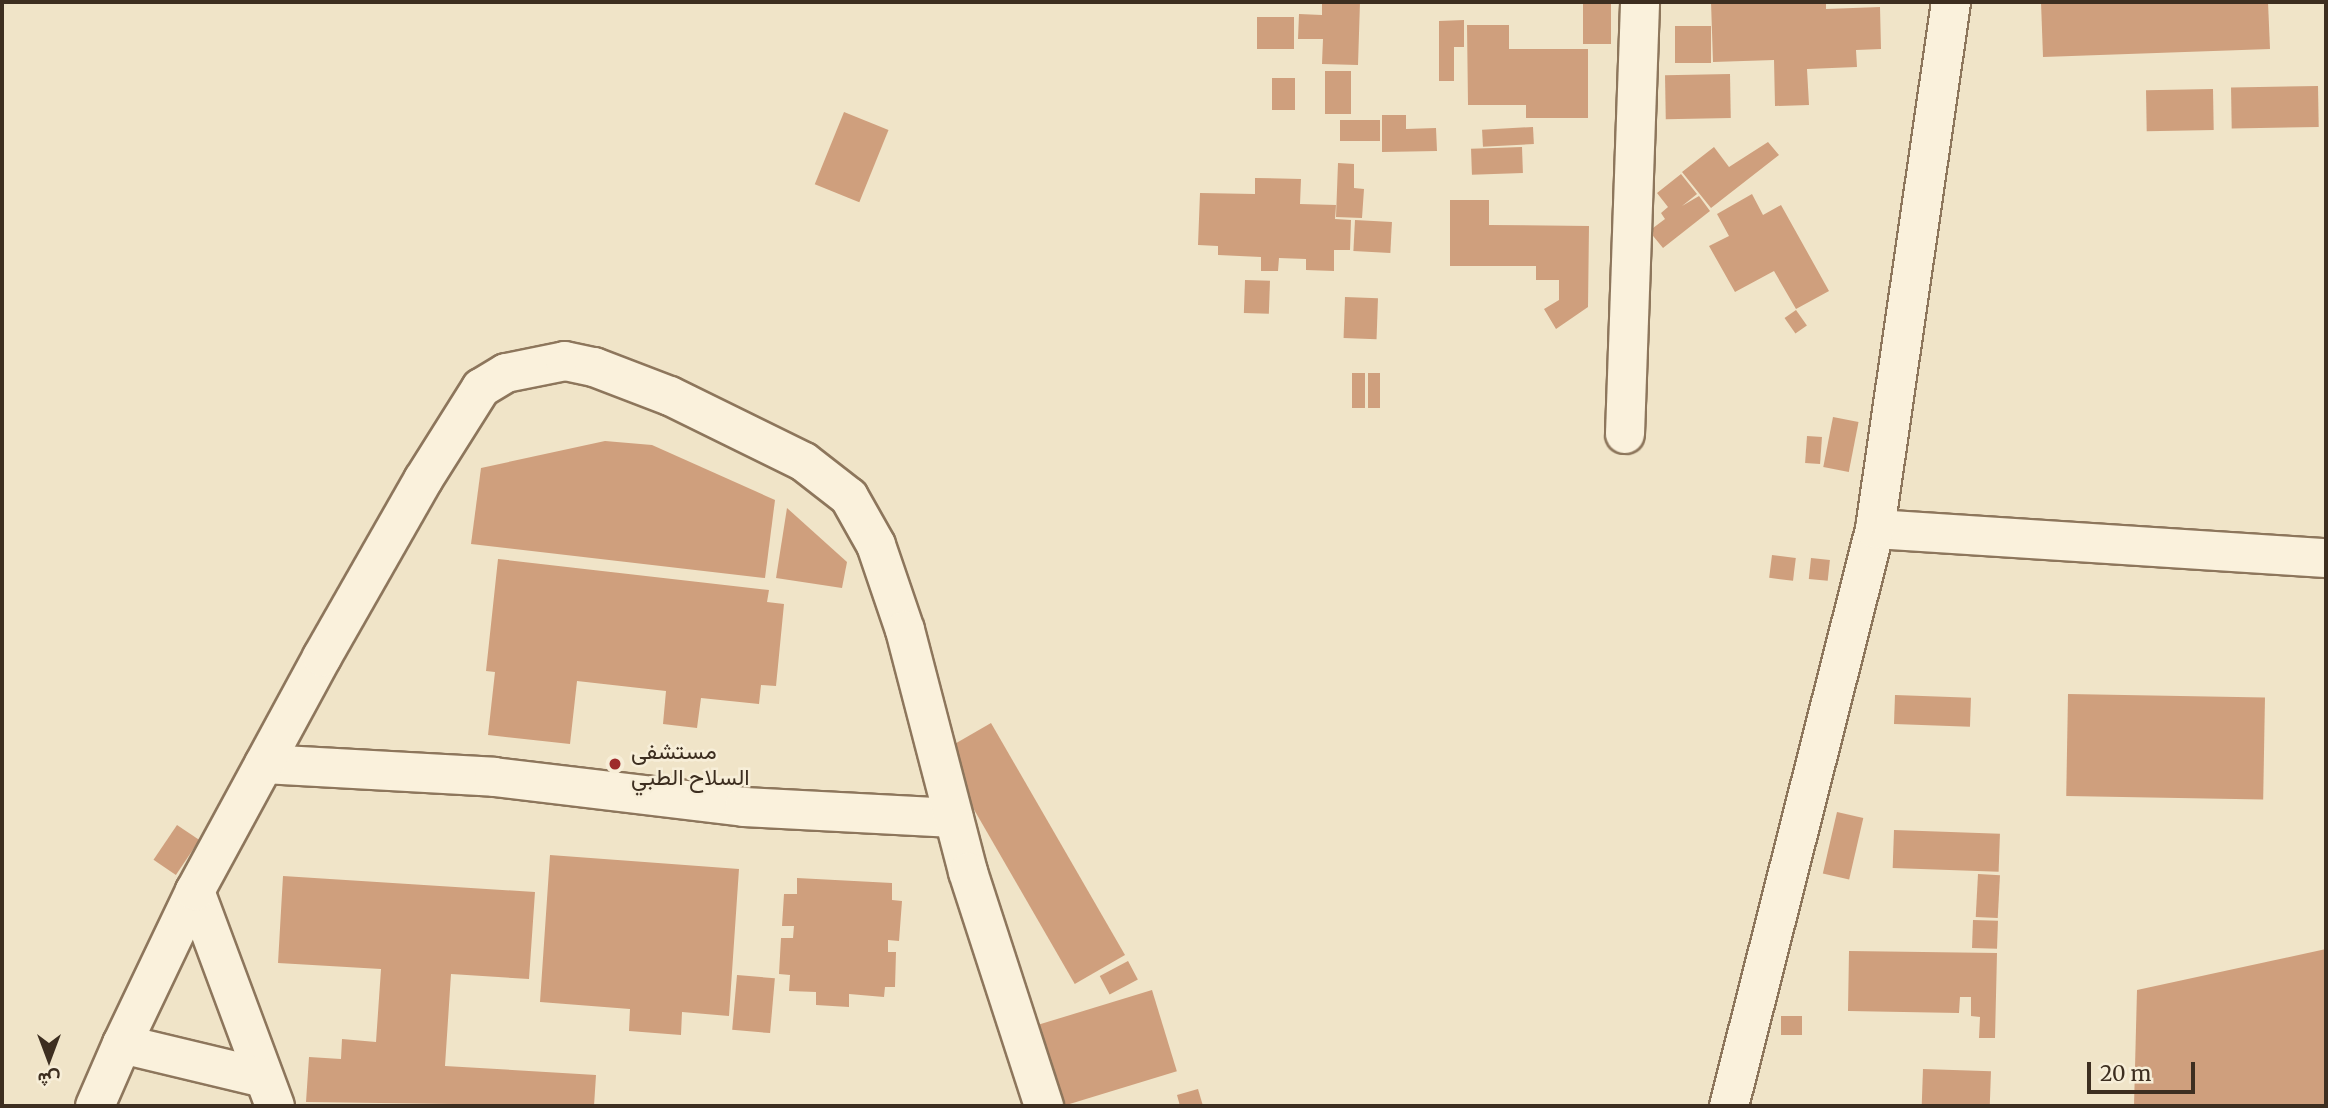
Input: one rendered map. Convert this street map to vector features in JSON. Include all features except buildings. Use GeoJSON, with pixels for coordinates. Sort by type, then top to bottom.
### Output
{"type":"FeatureCollection","features":[{"type":"Feature","properties":{"kind":"street"},"geometry":{"type":"LineString","coordinates":[[1625,434],[1640,2]]}},
{"type":"Feature","properties":{"kind":"street"},"geometry":{"type":"LineString","coordinates":[[1730,1106],[1875,529],[1951,2]]}},
{"type":"Feature","properties":{"kind":"street"},"geometry":{"type":"LineString","coordinates":[[95,1106],[195,891],[423,480],[481,388],[506,373],[565,361],[594,367],[670,396],[804,461],[849,497],[876,545],[905,630],[954,818],[1044,1106]]}},
{"type":"Feature","properties":{"kind":"street"},"geometry":{"type":"LineString","coordinates":[[1875,529],[2326,558]]}},
{"type":"Feature","properties":{"kind":"street"},"geometry":{"type":"LineString","coordinates":[[264,764],[494,777],[744,807],[954,818]]}},
{"type":"Feature","properties":{"kind":"street"},"geometry":{"type":"LineString","coordinates":[[195,891],[269,1092]]}},
{"type":"Feature","properties":{"kind":"street"},"geometry":{"type":"LineString","coordinates":[[122,1044],[269,1092]]}},
{"type":"Feature","properties":{"kind":"place","name":"مستشفى السلاح الطبي"},"geometry":{"type":"Point","coordinates":[615,764]}}]}
